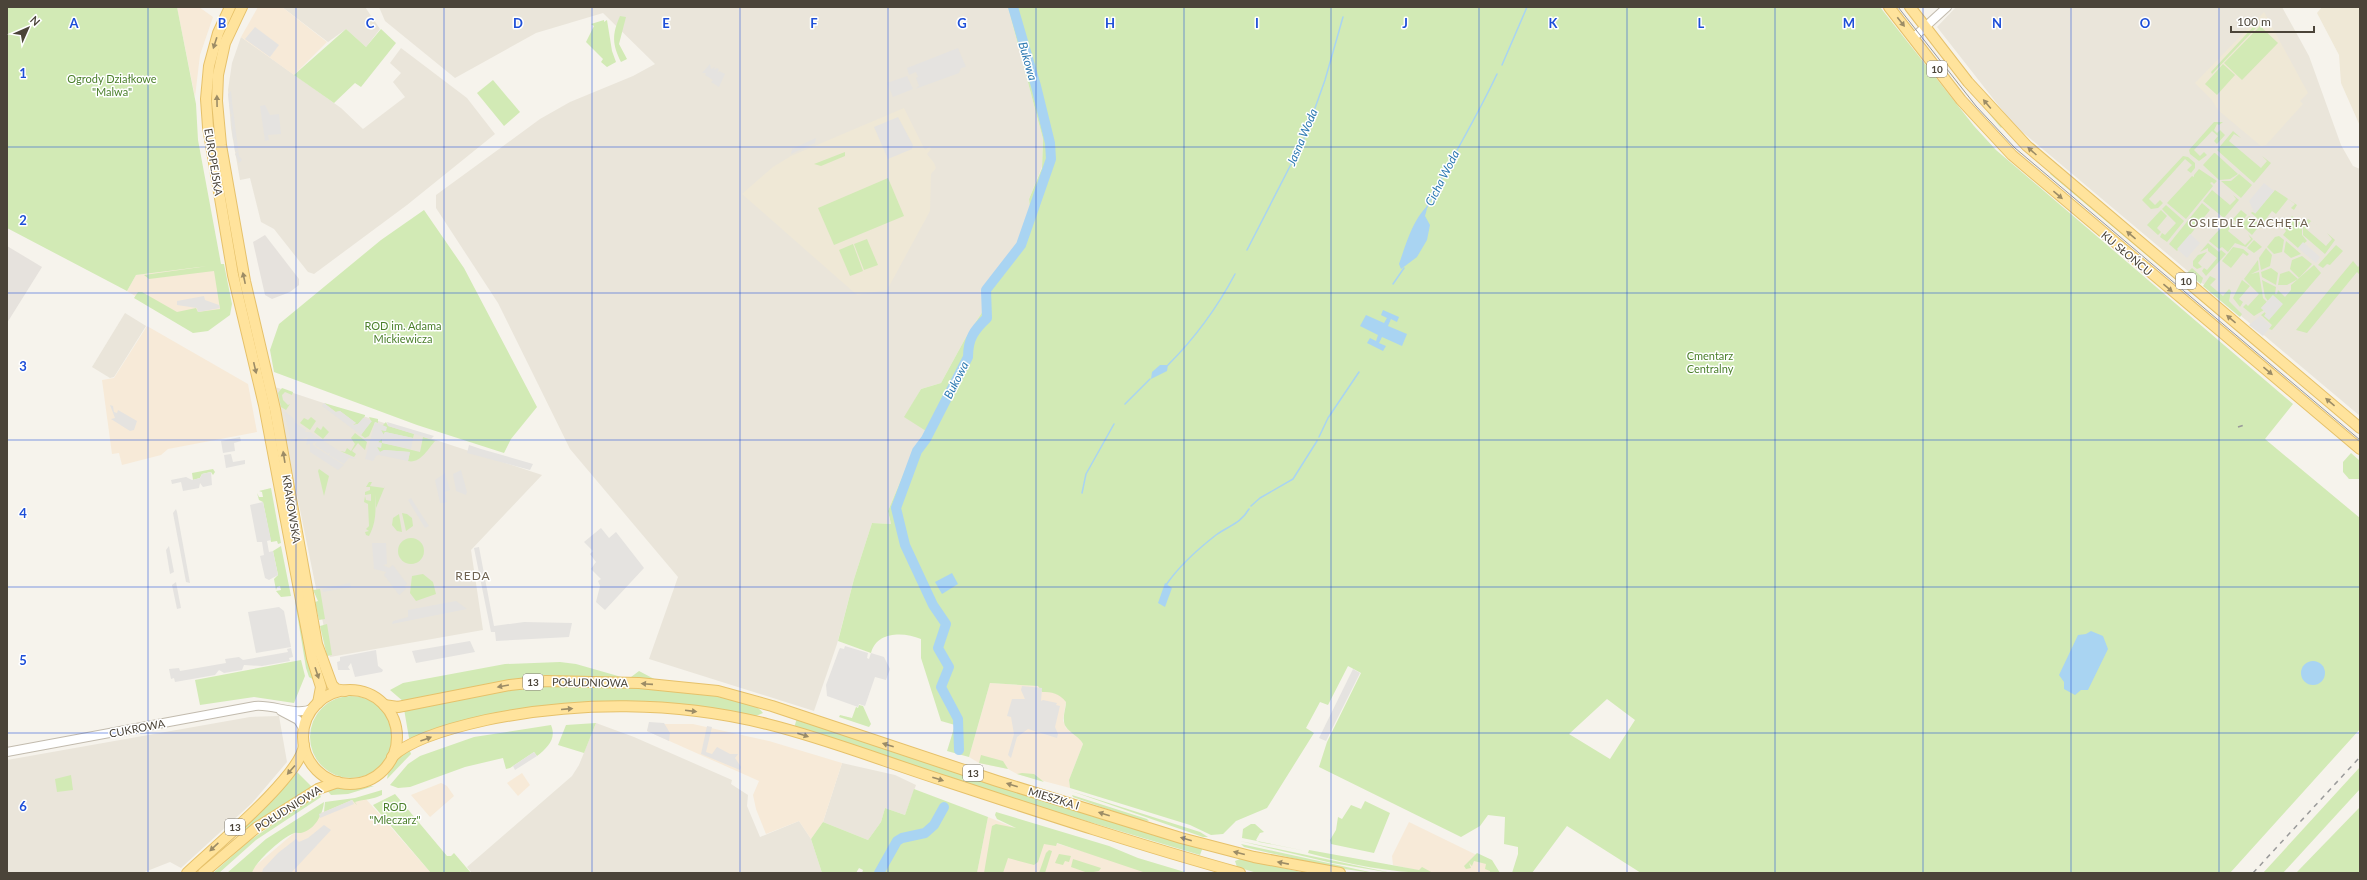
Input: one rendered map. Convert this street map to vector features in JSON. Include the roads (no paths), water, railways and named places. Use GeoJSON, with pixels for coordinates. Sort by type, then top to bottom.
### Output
{"type":"FeatureCollection","features":[{"type":"Feature","properties":{"kind":"main road","name":"EUROPEJSKA"},"geometry":{"type":"LineString","coordinates":[[230,7],[218,33],[211,55],[207,82],[206,109],[229,254],[243,320]]}},
{"type":"Feature","properties":{"kind":"main road","name":"EUROPEJSKA"},"geometry":{"type":"LineString","coordinates":[[242,7],[230,29],[222,51],[218,75],[217,102],[221,145],[238,245],[253,316]]}},
{"type":"Feature","properties":{"kind":"main road","name":"KU SŁOŃCU"},"geometry":{"type":"LineString","coordinates":[[1889,7],[1969,109],[2012,155],[2360,449]]}},
{"type":"Feature","properties":{"kind":"main road","name":"KU SŁOŃCU"},"geometry":{"type":"LineString","coordinates":[[1910,7],[1996,115],[2035,154],[2360,428]]}},
{"type":"Feature","properties":{"kind":"main road","name":"KRAKOWSKA"},"geometry":{"type":"LineString","coordinates":[[253,316],[275,409],[317,644],[332,685],[336,689],[345,691]]}},
{"type":"Feature","properties":{"kind":"main road","name":"KRAKOWSKA"},"geometry":{"type":"LineString","coordinates":[[243,320],[265,410],[312,658],[321,686],[316,705]]}},
{"type":"Feature","properties":{"kind":"main road","name":"POŁUDNIOWA"},"geometry":{"type":"LineString","coordinates":[[384,705],[398,708],[525,683],[584,680],[707,689],[772,706]]}},
{"type":"Feature","properties":{"kind":"main road","name":"13"},"geometry":{"type":"LineString","coordinates":[[304,745],[304,730],[316,705],[331,694],[345,691],[366,693],[384,705]]}},
{"type":"Feature","properties":{"kind":"main road"},"geometry":{"type":"LineString","coordinates":[[384,705],[392,716],[396,731],[396,746],[392,757]]}},
{"type":"Feature","properties":{"kind":"main road","name":"POŁUDNIOWA"},"geometry":{"type":"LineString","coordinates":[[392,757],[407,746],[464,726],[498,718],[558,710],[606,706],[652,706],[766,724]]}},
{"type":"Feature","properties":{"kind":"main road","name":"MIESZKA I"},"geometry":{"type":"LineString","coordinates":[[772,706],[997,780],[1181,838],[1254,857],[1340,873]]}},
{"type":"Feature","properties":{"kind":"main road","name":"MIESZKA I"},"geometry":{"type":"LineString","coordinates":[[766,724],[1240,873]]}},
{"type":"Feature","properties":{"kind":"main road","name":"POŁUDNIOWA"},"geometry":{"type":"LineString","coordinates":[[187,873],[276,786],[300,760],[304,745]]}},
{"type":"Feature","properties":{"kind":"main road"},"geometry":{"type":"LineString","coordinates":[[304,745],[308,756],[316,769],[325,777],[340,782]]}},
{"type":"Feature","properties":{"kind":"main road","name":"13"},"geometry":{"type":"LineString","coordinates":[[340,782],[356,783],[370,779],[383,770],[392,757]]}},
{"type":"Feature","properties":{"kind":"main road","name":"POŁUDNIOWA"},"geometry":{"type":"LineString","coordinates":[[203,873],[256,828],[322,787],[340,782]]}},
{"type":"Feature","properties":{"kind":"street"},"geometry":{"type":"LineString","coordinates":[[1913,38],[1926,28],[1947,7]]}},
{"type":"Feature","properties":{"kind":"street","name":"CUKROWA"},"geometry":{"type":"LineString","coordinates":[[7,752],[267,706],[301,712],[316,705]]}},
{"type":"Feature","properties":{"kind":"street"},"geometry":{"type":"LineString","coordinates":[[267,706],[295,718],[304,730]]}},
{"type":"Feature","properties":{"kind":"water"},"geometry":{"type":"Polygon","coordinates":[[[1428,205],[1425,216],[1430,225],[1427,240],[1417,257],[1401,269],[1399,264],[1410,233],[1422,211],[1428,205]]]}},
{"type":"Feature","properties":{"kind":"water"},"geometry":{"type":"Polygon","coordinates":[[[1383,310],[1399,317],[1397,322],[1391,319],[1388,326],[1407,334],[1402,346],[1382,337],[1379,343],[1386,346],[1383,351],[1367,343],[1370,338],[1376,341],[1378,335],[1360,326],[1366,315],[1384,323],[1387,318],[1381,315],[1383,310]]]}},
{"type":"Feature","properties":{"kind":"water"},"geometry":{"type":"Polygon","coordinates":[[[1160,365],[1168,365],[1167,371],[1151,379],[1152,372],[1160,365]]]}},
{"type":"Feature","properties":{"kind":"water"},"geometry":{"type":"Polygon","coordinates":[[[952,573],[958,584],[942,594],[935,582],[952,573]]]}},
{"type":"Feature","properties":{"kind":"water"},"geometry":{"type":"Polygon","coordinates":[[[1165,583],[1172,588],[1165,607],[1158,603],[1165,583]]]}},
{"type":"Feature","properties":{"kind":"water"},"geometry":{"type":"Polygon","coordinates":[[[2091,631],[2103,636],[2108,649],[2088,690],[2081,690],[2075,695],[2064,689],[2064,682],[2059,675],[2078,635],[2086,634],[2091,631]]]}},
{"type":"Feature","properties":{"kind":"water"},"geometry":{"type":"Polygon","coordinates":[[[2308,661],[2318,661],[2325,668],[2325,678],[2318,685],[2308,685],[2301,678],[2301,668],[2308,661]]]}},
{"type":"Feature","properties":{"kind":"waterway","name":"Bukowa"},"geometry":{"type":"LineString","coordinates":[[959,750],[958,719],[941,687],[949,667],[938,648],[946,624],[933,605],[905,545],[896,508],[917,451],[926,439],[968,357],[969,345],[973,335],[987,318],[986,290],[1021,245],[1051,159],[1050,143],[1036,86],[1013,7]]}},
{"type":"Feature","properties":{"kind":"waterway","name":"Cicha Woda"},"geometry":{"type":"LineString","coordinates":[[1502,65],[1527,7]]}},
{"type":"Feature","properties":{"kind":"waterway","name":"Jasna Woda"},"geometry":{"type":"LineString","coordinates":[[1247,250],[1304,139],[1325,80],[1343,17]]}},
{"type":"Feature","properties":{"kind":"waterway","name":"Cicha Woda"},"geometry":{"type":"LineString","coordinates":[[1427,207],[1497,74]]}},
{"type":"Feature","properties":{"kind":"waterway","name":"Cicha Woda"},"geometry":{"type":"LineString","coordinates":[[1393,284],[1404,268]]}},
{"type":"Feature","properties":{"kind":"waterway","name":"Jasna Woda"},"geometry":{"type":"LineString","coordinates":[[1168,365],[1205,322],[1221,299],[1235,274]]}},
{"type":"Feature","properties":{"kind":"waterway","name":"Cicha Woda"},"geometry":{"type":"LineString","coordinates":[[1319,437],[1328,418],[1359,372]]}},
{"type":"Feature","properties":{"kind":"waterway","name":"Jasna Woda"},"geometry":{"type":"LineString","coordinates":[[1125,404],[1150,379]]}},
{"type":"Feature","properties":{"kind":"waterway","name":"Jasna Woda"},"geometry":{"type":"LineString","coordinates":[[1082,493],[1086,474],[1114,424]]}},
{"type":"Feature","properties":{"kind":"waterway","name":"Cicha Woda"},"geometry":{"type":"LineString","coordinates":[[1251,506],[1260,498],[1293,479],[1317,441]]}},
{"type":"Feature","properties":{"kind":"waterway","name":"Cicha Woda"},"geometry":{"type":"LineString","coordinates":[[1166,585],[1177,571],[1196,552],[1216,535],[1242,518],[1249,509]]}},
{"type":"Feature","properties":{"kind":"waterway","name":"Bukowa"},"geometry":{"type":"LineString","coordinates":[[879,873],[897,841],[902,838],[925,833],[934,825],[944,807]]}},
{"type":"Feature","properties":{"kind":"tram line"},"geometry":{"type":"LineString","coordinates":[[1898,7],[1976,106],[2015,148],[2360,440]]}},
{"type":"Feature","properties":{"kind":"railway"},"geometry":{"type":"LineString","coordinates":[[2238,427],[2244,425]]}},
{"type":"Feature","properties":{"kind":"railway"},"geometry":{"type":"LineString","coordinates":[[2253,873],[2360,757]]}},
{"type":"Feature","properties":{"kind":"district","name":"OSIEDLE ZACHĘTA"},"geometry":{"type":"Point","coordinates":[2249,222]}},
{"type":"Feature","properties":{"kind":"district","name":"REDA"},"geometry":{"type":"Point","coordinates":[473,575]}},
{"type":"Feature","properties":{"kind":"park label","name":"Ogrody Działkowe \"Malwa\""},"geometry":{"type":"Point","coordinates":[112,84]}},
{"type":"Feature","properties":{"kind":"park label","name":"ROD im. Adama Mickiewicza"},"geometry":{"type":"Point","coordinates":[403,331]}},
{"type":"Feature","properties":{"kind":"park label","name":"Cmentarz Centralny"},"geometry":{"type":"Point","coordinates":[1710,361]}},
{"type":"Feature","properties":{"kind":"park label","name":"ROD \"Mleczarz\""},"geometry":{"type":"Point","coordinates":[395,812]}}]}
